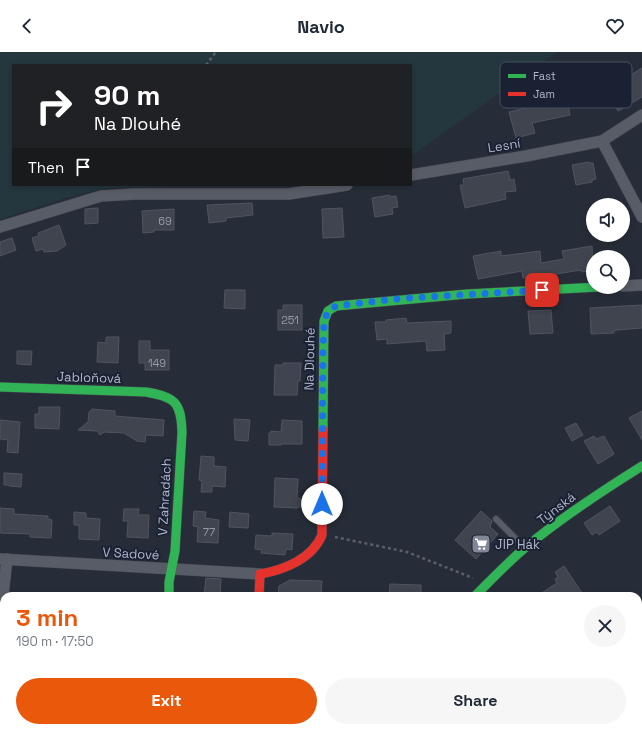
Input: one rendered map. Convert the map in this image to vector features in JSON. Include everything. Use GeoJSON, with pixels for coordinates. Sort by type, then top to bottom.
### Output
{"type":"FeatureCollection","features":[{"type":"Feature","properties":{"kind":"street"},"geometry":{"type":"LineString","coordinates":[[642,115],[602,141],[642,217]]}},
{"type":"Feature","properties":{"kind":"street","name":"Lesní"},"geometry":{"type":"LineString","coordinates":[[412,175],[526,156],[602,141]]}},
{"type":"Feature","properties":{"kind":"street"},"geometry":{"type":"LineString","coordinates":[[0,227],[101,196],[135,194],[289,194],[341,186]]}},
{"type":"Feature","properties":{"kind":"street"},"geometry":{"type":"LineString","coordinates":[[630,286],[642,285]]}},
{"type":"Feature","properties":{"kind":"street","name":"Na Dlouhé"},"geometry":{"type":"LineString","coordinates":[[322,535],[323,351],[324,321],[328,311],[336,306],[395,299],[586,288]]}},
{"type":"Feature","properties":{"kind":"street","name":"Jabloňová"},"geometry":{"type":"LineString","coordinates":[[0,387],[146,392],[164,394],[174,400]]}},
{"type":"Feature","properties":{"kind":"street","name":"V Zahradách"},"geometry":{"type":"LineString","coordinates":[[169,592],[175,551],[182,432],[180,409],[174,400]]}},
{"type":"Feature","properties":{"kind":"street","name":"Týnská"},"geometry":{"type":"LineString","coordinates":[[479,592],[526,548],[583,504],[642,466]]}},
{"type":"Feature","properties":{"kind":"street"},"geometry":{"type":"LineString","coordinates":[[259,592],[260,574],[279,570],[292,565],[314,549],[322,535]]}},
{"type":"Feature","properties":{"kind":"street"},"geometry":{"type":"LineString","coordinates":[[2,592],[4,559]]}},
{"type":"Feature","properties":{"kind":"street","name":"V Sadové"},"geometry":{"type":"LineString","coordinates":[[4,559],[260,574]]}},
{"type":"Feature","properties":{"kind":"lane"},"geometry":{"type":"LineString","coordinates":[[496,519],[526,548]]}},
{"type":"Feature","properties":{"kind":"path"},"geometry":{"type":"LineString","coordinates":[[207,64],[216,52]]}},
{"type":"Feature","properties":{"kind":"path"},"geometry":{"type":"LineString","coordinates":[[322,535],[407,552],[474,578]]}},
{"type":"Feature","properties":{"kind":"shaded area"},"geometry":{"type":"Polygon","coordinates":[[[0,52],[557,52],[543,62],[500,62],[500,93],[412,155],[412,64],[12,64],[12,186],[173,186],[108,188],[78,194],[0,219],[0,52]]]}},
{"type":"Feature","properties":{"kind":"building"},"geometry":{"type":"Polygon","coordinates":[[[642,68],[642,97],[632,103],[632,74],[642,68]]]}},
{"type":"Feature","properties":{"kind":"building"},"geometry":{"type":"Polygon","coordinates":[[[525,108],[569,108],[570,115],[532,123],[535,133],[516,138],[509,112],[525,108]]]}},
{"type":"Feature","properties":{"kind":"building"},"geometry":{"type":"Polygon","coordinates":[[[616,108],[623,108],[618,111],[616,108]]]}},
{"type":"Feature","properties":{"kind":"building"},"geometry":{"type":"Polygon","coordinates":[[[589,162],[593,163],[596,179],[592,180],[592,182],[576,185],[572,165],[589,162]]]}},
{"type":"Feature","properties":{"kind":"building"},"geometry":{"type":"Polygon","coordinates":[[[508,171],[510,180],[514,179],[516,191],[505,192],[506,199],[465,208],[460,185],[464,185],[463,179],[508,171]]]}},
{"type":"Feature","properties":{"kind":"building"},"geometry":{"type":"Polygon","coordinates":[[[390,195],[390,197],[396,196],[398,207],[392,208],[393,214],[375,217],[372,198],[390,195]]]}},
{"type":"Feature","properties":{"kind":"building"},"geometry":{"type":"Polygon","coordinates":[[[252,203],[253,215],[226,218],[226,221],[209,223],[207,205],[252,203]]]}},
{"type":"Feature","properties":{"kind":"building"},"geometry":{"type":"Polygon","coordinates":[[[98,208],[98,223],[85,224],[85,209],[98,208]]]}},
{"type":"Feature","properties":{"kind":"building"},"geometry":{"type":"Polygon","coordinates":[[[342,208],[344,237],[323,238],[322,209],[342,208]]]}},
{"type":"Feature","properties":{"kind":"building"},"geometry":{"type":"Polygon","coordinates":[[[174,209],[174,230],[154,230],[154,232],[143,233],[142,211],[174,209]]]}},
{"type":"Feature","properties":{"kind":"building"},"geometry":{"type":"Polygon","coordinates":[[[59,225],[66,245],[57,251],[44,252],[43,249],[36,251],[32,238],[39,236],[38,233],[59,225]]]}},
{"type":"Feature","properties":{"kind":"building"},"geometry":{"type":"Polygon","coordinates":[[[12,238],[16,250],[0,256],[0,242],[12,238]]]}},
{"type":"Feature","properties":{"kind":"building"},"geometry":{"type":"Polygon","coordinates":[[[592,246],[592,250],[586,250],[586,271],[582,272],[581,270],[523,278],[522,271],[478,279],[473,256],[501,251],[501,256],[540,251],[541,263],[564,259],[562,251],[592,246]]]}},
{"type":"Feature","properties":{"kind":"building"},"geometry":{"type":"Polygon","coordinates":[[[225,290],[245,290],[245,309],[224,308],[225,290]]]}},
{"type":"Feature","properties":{"kind":"building"},"geometry":{"type":"Polygon","coordinates":[[[283,305],[302,305],[302,330],[278,330],[278,310],[283,310],[283,305]]]}},
{"type":"Feature","properties":{"kind":"building"},"geometry":{"type":"Polygon","coordinates":[[[642,305],[642,328],[617,330],[614,331],[614,333],[591,334],[590,308],[642,305]]]}},
{"type":"Feature","properties":{"kind":"building"},"geometry":{"type":"Polygon","coordinates":[[[551,310],[553,333],[530,334],[528,311],[551,310]]]}},
{"type":"Feature","properties":{"kind":"building"},"geometry":{"type":"Polygon","coordinates":[[[406,318],[407,323],[451,321],[451,333],[444,334],[445,350],[427,351],[426,341],[387,344],[387,339],[377,340],[375,322],[386,322],[386,320],[406,318]]]}},
{"type":"Feature","properties":{"kind":"building"},"geometry":{"type":"Polygon","coordinates":[[[106,337],[119,337],[118,363],[97,362],[98,342],[106,343],[106,337]]]}},
{"type":"Feature","properties":{"kind":"building"},"geometry":{"type":"Polygon","coordinates":[[[139,341],[150,341],[150,350],[169,350],[169,370],[145,370],[145,363],[139,363],[139,341]]]}},
{"type":"Feature","properties":{"kind":"building"},"geometry":{"type":"Polygon","coordinates":[[[17,351],[32,351],[31,365],[17,364],[17,351]]]}},
{"type":"Feature","properties":{"kind":"building"},"geometry":{"type":"Polygon","coordinates":[[[283,363],[301,363],[300,381],[298,381],[297,395],[274,395],[275,365],[283,365],[283,363]]]}},
{"type":"Feature","properties":{"kind":"building"},"geometry":{"type":"Polygon","coordinates":[[[39,407],[60,407],[59,429],[35,428],[35,414],[39,414],[39,407]]]}},
{"type":"Feature","properties":{"kind":"building"},"geometry":{"type":"Polygon","coordinates":[[[92,409],[115,411],[115,416],[164,420],[163,436],[146,435],[145,442],[137,441],[124,433],[104,432],[100,435],[97,431],[78,430],[88,422],[89,412],[92,409]]]}},
{"type":"Feature","properties":{"kind":"building"},"geometry":{"type":"Polygon","coordinates":[[[642,411],[642,440],[629,418],[642,411]]]}},
{"type":"Feature","properties":{"kind":"building"},"geometry":{"type":"Polygon","coordinates":[[[234,419],[250,420],[248,441],[235,440],[234,419]]]}},
{"type":"Feature","properties":{"kind":"building"},"geometry":{"type":"Polygon","coordinates":[[[0,420],[20,422],[18,453],[7,452],[8,440],[0,439],[0,420]]]}},
{"type":"Feature","properties":{"kind":"building"},"geometry":{"type":"Polygon","coordinates":[[[282,420],[302,421],[302,444],[269,445],[269,433],[271,433],[271,431],[281,432],[282,420]]]}},
{"type":"Feature","properties":{"kind":"building"},"geometry":{"type":"Polygon","coordinates":[[[576,423],[583,435],[572,441],[565,428],[576,423]]]}},
{"type":"Feature","properties":{"kind":"building"},"geometry":{"type":"Polygon","coordinates":[[[594,436],[596,439],[604,436],[614,454],[598,464],[584,441],[594,436]]]}},
{"type":"Feature","properties":{"kind":"building"},"geometry":{"type":"Polygon","coordinates":[[[201,456],[214,457],[214,466],[226,467],[225,487],[212,486],[212,492],[201,492],[202,481],[199,480],[201,456]]]}},
{"type":"Feature","properties":{"kind":"building"},"geometry":{"type":"Polygon","coordinates":[[[4,473],[22,474],[21,487],[4,485],[4,473]]]}},
{"type":"Feature","properties":{"kind":"building"},"geometry":{"type":"Polygon","coordinates":[[[275,478],[298,479],[297,497],[307,503],[297,508],[274,507],[275,478]]]}},
{"type":"Feature","properties":{"kind":"building"},"geometry":{"type":"Polygon","coordinates":[[[610,506],[620,521],[599,535],[597,532],[592,535],[584,523],[610,506]]]}},
{"type":"Feature","properties":{"kind":"building"},"geometry":{"type":"Polygon","coordinates":[[[0,508],[14,509],[14,514],[48,516],[48,519],[52,520],[51,538],[30,537],[30,534],[0,533],[0,508]]]}},
{"type":"Feature","properties":{"kind":"building"},"geometry":{"type":"Polygon","coordinates":[[[124,509],[139,509],[138,515],[149,515],[148,538],[127,537],[128,521],[123,521],[124,509]]]}},
{"type":"Feature","properties":{"kind":"building"},"geometry":{"type":"Polygon","coordinates":[[[194,511],[206,512],[205,518],[219,520],[218,543],[197,542],[198,527],[193,526],[194,511]]]}},
{"type":"Feature","properties":{"kind":"building"},"geometry":{"type":"Polygon","coordinates":[[[481,511],[492,521],[490,527],[498,534],[476,559],[455,540],[481,511]]]}},
{"type":"Feature","properties":{"kind":"building"},"geometry":{"type":"Polygon","coordinates":[[[74,512],[86,513],[86,518],[100,519],[99,540],[79,539],[79,525],[74,525],[74,512]]]}},
{"type":"Feature","properties":{"kind":"building"},"geometry":{"type":"Polygon","coordinates":[[[230,512],[249,514],[248,528],[229,527],[230,512]]]}},
{"type":"Feature","properties":{"kind":"building"},"geometry":{"type":"Polygon","coordinates":[[[272,533],[293,534],[292,550],[286,549],[285,555],[261,553],[262,550],[255,549],[256,535],[272,536],[272,533]]]}},
{"type":"Feature","properties":{"kind":"building"},"geometry":{"type":"Polygon","coordinates":[[[564,566],[581,592],[543,592],[557,583],[555,579],[558,577],[555,572],[564,566]]]}},
{"type":"Feature","properties":{"kind":"building"},"geometry":{"type":"Polygon","coordinates":[[[206,578],[221,579],[220,592],[204,592],[206,578]]]}},
{"type":"Feature","properties":{"kind":"building"},"geometry":{"type":"Polygon","coordinates":[[[290,580],[322,581],[321,592],[278,592],[279,586],[290,580]]]}},
{"type":"Feature","properties":{"kind":"building"},"geometry":{"type":"Polygon","coordinates":[[[390,584],[421,585],[421,592],[389,592],[390,584]]]}},
{"type":"Feature","properties":{"kind":"traffic: fast"},"geometry":{"type":"LineString","coordinates":[[323,430],[324,321],[328,311],[336,306],[467,294],[586,288]]}},
{"type":"Feature","properties":{"kind":"traffic: fast"},"geometry":{"type":"LineString","coordinates":[[0,387],[146,392],[164,396],[170,399],[178,407],[182,432],[175,551],[169,582],[169,592]]}},
{"type":"Feature","properties":{"kind":"traffic: fast"},"geometry":{"type":"LineString","coordinates":[[479,592],[526,547],[554,525],[642,466]]}},
{"type":"Feature","properties":{"kind":"traffic: jam"},"geometry":{"type":"LineString","coordinates":[[259,592],[260,574],[278,570],[304,557],[311,551],[322,535],[323,430]]}},
{"type":"Feature","properties":{"kind":"place","name":"JIP Hák"},"geometry":{"type":"Point","coordinates":[481,544]}},
{"type":"Feature","properties":{"kind":"route"},"geometry":{"type":"LineString","coordinates":[[322,504],[323,351],[324,321],[328,311],[336,306],[395,299],[542,290]]}}]}
